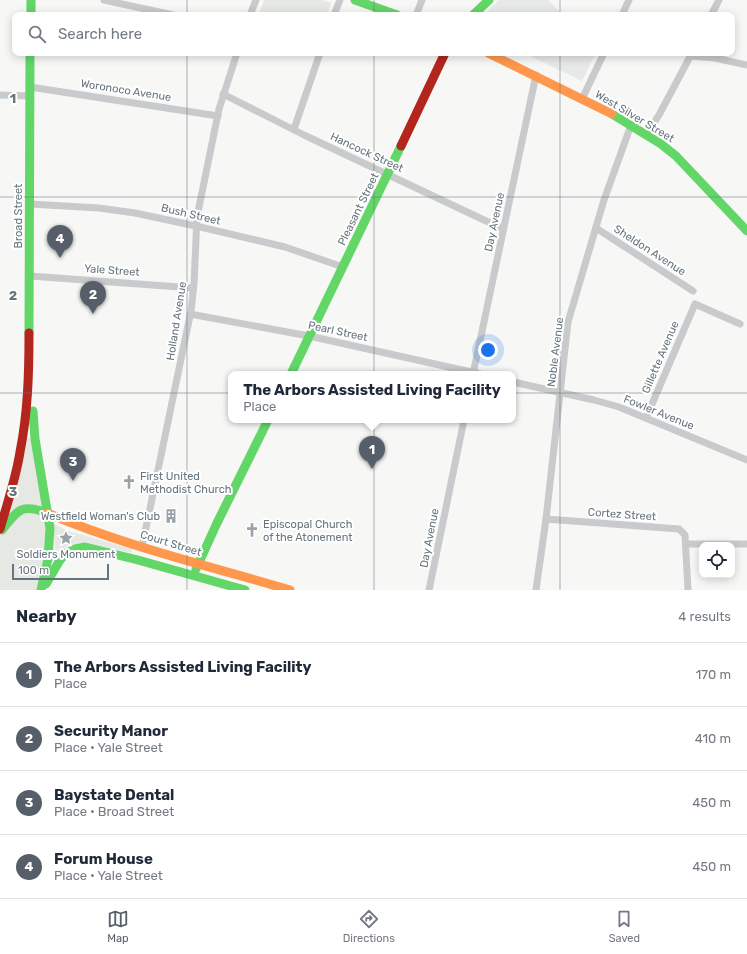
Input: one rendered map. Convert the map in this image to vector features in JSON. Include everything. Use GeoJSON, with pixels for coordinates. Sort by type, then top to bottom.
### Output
{"type":"FeatureCollection","features":[{"type":"Feature","properties":{"kind":"main road"},"geometry":{"type":"LineString","coordinates":[[31,0],[31,12]]}},
{"type":"Feature","properties":{"kind":"main road"},"geometry":{"type":"LineString","coordinates":[[355,0],[389,12]]}},
{"type":"Feature","properties":{"kind":"main road"},"geometry":{"type":"LineString","coordinates":[[476,12],[489,0]]}},
{"type":"Feature","properties":{"kind":"main road","name":"Broad Street"},"geometry":{"type":"LineString","coordinates":[[0,530],[20,509],[30,508],[47,513],[35,439],[30,378],[30,56]]}},
{"type":"Feature","properties":{"kind":"main road","name":"Pleasant Street"},"geometry":{"type":"LineString","coordinates":[[292,371],[444,56]]}},
{"type":"Feature","properties":{"kind":"main road","name":"West Silver Street"},"geometry":{"type":"LineString","coordinates":[[495,56],[582,98],[646,135],[676,156],[710,190],[747,231]]}},
{"type":"Feature","properties":{"kind":"main road","name":"Broad Street"},"geometry":{"type":"LineString","coordinates":[[0,530],[20,454],[30,378]]}},
{"type":"Feature","properties":{"kind":"main road"},"geometry":{"type":"LineString","coordinates":[[194,575],[217,523],[267,423]]}},
{"type":"Feature","properties":{"kind":"main road"},"geometry":{"type":"LineString","coordinates":[[42,590],[47,572],[50,550],[50,530],[47,513]]}},
{"type":"Feature","properties":{"kind":"main road","name":"Court Street"},"geometry":{"type":"LineString","coordinates":[[47,513],[73,524],[142,547],[290,590]]}},
{"type":"Feature","properties":{"kind":"main road"},"geometry":{"type":"LineString","coordinates":[[138,560],[142,547]]}},
{"type":"Feature","properties":{"kind":"main road"},"geometry":{"type":"LineString","coordinates":[[42,590],[62,558],[68,552],[75,549],[89,548],[194,575],[245,590]]}},
{"type":"Feature","properties":{"kind":"main road"},"geometry":{"type":"LineString","coordinates":[[252,590],[254,579]]}},
{"type":"Feature","properties":{"kind":"street"},"geometry":{"type":"LineString","coordinates":[[104,0],[159,12]]}},
{"type":"Feature","properties":{"kind":"street"},"geometry":{"type":"LineString","coordinates":[[251,12],[256,0]]}},
{"type":"Feature","properties":{"kind":"street"},"geometry":{"type":"LineString","coordinates":[[335,12],[340,0]]}},
{"type":"Feature","properties":{"kind":"street"},"geometry":{"type":"LineString","coordinates":[[417,12],[422,0]]}},
{"type":"Feature","properties":{"kind":"street"},"geometry":{"type":"LineString","coordinates":[[623,12],[629,0]]}},
{"type":"Feature","properties":{"kind":"street"},"geometry":{"type":"LineString","coordinates":[[713,12],[719,0]]}},
{"type":"Feature","properties":{"kind":"street","name":"Holland Avenue"},"geometry":{"type":"LineString","coordinates":[[142,547],[190,314],[193,288],[196,226],[200,202],[223,94],[236,56]]}},
{"type":"Feature","properties":{"kind":"street"},"geometry":{"type":"LineString","coordinates":[[294,129],[319,56]]}},
{"type":"Feature","properties":{"kind":"street"},"geometry":{"type":"LineString","coordinates":[[582,98],[603,56]]}},
{"type":"Feature","properties":{"kind":"street"},"geometry":{"type":"LineString","coordinates":[[646,135],[659,115],[690,56]]}},
{"type":"Feature","properties":{"kind":"street"},"geometry":{"type":"LineString","coordinates":[[703,56],[747,65]]}},
{"type":"Feature","properties":{"kind":"street","name":"Day Avenue"},"geometry":{"type":"LineString","coordinates":[[476,371],[503,229],[536,75]]}},
{"type":"Feature","properties":{"kind":"street","name":"Woronoco Avenue"},"geometry":{"type":"LineString","coordinates":[[0,95],[30,91],[218,116]]}},
{"type":"Feature","properties":{"kind":"street","name":"Hancock Street"},"geometry":{"type":"LineString","coordinates":[[223,94],[503,229]]}},
{"type":"Feature","properties":{"kind":"street","name":"Noble Avenue"},"geometry":{"type":"LineString","coordinates":[[536,590],[546,519],[568,322],[596,228],[631,125]]}},
{"type":"Feature","properties":{"kind":"street","name":"Bush Street"},"geometry":{"type":"LineString","coordinates":[[30,204],[105,208],[135,213],[285,247],[343,267]]}},
{"type":"Feature","properties":{"kind":"street","name":"Sheldon Avenue"},"geometry":{"type":"LineString","coordinates":[[596,228],[693,291]]}},
{"type":"Feature","properties":{"kind":"street","name":"Yale Street"},"geometry":{"type":"LineString","coordinates":[[30,276],[193,288]]}},
{"type":"Feature","properties":{"kind":"street","name":"Gillette Avenue"},"geometry":{"type":"LineString","coordinates":[[646,418],[694,304],[740,324]]}},
{"type":"Feature","properties":{"kind":"street","name":"Pearl Street"},"geometry":{"type":"LineString","coordinates":[[190,314],[309,336],[467,371]]}},
{"type":"Feature","properties":{"kind":"street"},"geometry":{"type":"LineString","coordinates":[[516,383],[560,393]]}},
{"type":"Feature","properties":{"kind":"street","name":"Fowler Avenue"},"geometry":{"type":"LineString","coordinates":[[560,393],[619,407],[747,460]]}},
{"type":"Feature","properties":{"kind":"street","name":"Day Avenue"},"geometry":{"type":"LineString","coordinates":[[429,590],[463,423]]}},
{"type":"Feature","properties":{"kind":"street","name":"Cortez Street"},"geometry":{"type":"LineString","coordinates":[[546,519],[680,529],[685,535],[686,544]]}},
{"type":"Feature","properties":{"kind":"street"},"geometry":{"type":"LineString","coordinates":[[688,590],[686,544],[747,544]]}},
{"type":"Feature","properties":{"kind":"shaded area"},"geometry":{"type":"Polygon","coordinates":[[[264,0],[322,0],[331,3],[328,12],[260,12],[264,0]]]}},
{"type":"Feature","properties":{"kind":"shaded area"},"geometry":{"type":"Polygon","coordinates":[[[499,0],[548,0],[560,12],[487,12],[499,0]]]}},
{"type":"Feature","properties":{"kind":"shaded area"},"geometry":{"type":"Polygon","coordinates":[[[530,56],[594,56],[582,81],[530,56]]]}},
{"type":"Feature","properties":{"kind":"shaded area"},"geometry":{"type":"Polygon","coordinates":[[[23,437],[35,439],[50,528],[41,590],[0,590],[0,529],[23,437]]]}},
{"type":"Feature","properties":{"kind":"shaded area"},"geometry":{"type":"Polygon","coordinates":[[[53,523],[68,531],[132,549],[132,553],[82,543],[67,546],[56,557],[53,523]]]}},
{"type":"Feature","properties":{"kind":"traffic: fast"},"geometry":{"type":"LineString","coordinates":[[31,0],[31,12]]}},
{"type":"Feature","properties":{"kind":"traffic: fast"},"geometry":{"type":"LineString","coordinates":[[355,0],[389,12]]}},
{"type":"Feature","properties":{"kind":"traffic: fast"},"geometry":{"type":"LineString","coordinates":[[476,12],[489,0]]}},
{"type":"Feature","properties":{"kind":"traffic: fast"},"geometry":{"type":"LineString","coordinates":[[29,333],[30,56]]}},
{"type":"Feature","properties":{"kind":"traffic: fast"},"geometry":{"type":"LineString","coordinates":[[612,114],[661,144],[676,156],[747,231]]}},
{"type":"Feature","properties":{"kind":"traffic: fast"},"geometry":{"type":"LineString","coordinates":[[292,371],[401,146]]}},
{"type":"Feature","properties":{"kind":"traffic: fast"},"geometry":{"type":"LineString","coordinates":[[33,411],[35,439],[50,528],[48,559],[41,590]]}},
{"type":"Feature","properties":{"kind":"traffic: fast"},"geometry":{"type":"LineString","coordinates":[[196,569],[267,423]]}},
{"type":"Feature","properties":{"kind":"traffic: fast"},"geometry":{"type":"LineString","coordinates":[[2,530],[16,513],[21,510],[31,509],[47,513]]}},
{"type":"Feature","properties":{"kind":"traffic: fast"},"geometry":{"type":"LineString","coordinates":[[46,584],[65,554],[75,549],[85,547],[138,560],[245,590]]}},
{"type":"Feature","properties":{"kind":"traffic: slow"},"geometry":{"type":"LineString","coordinates":[[494,56],[612,114]]}},
{"type":"Feature","properties":{"kind":"traffic: slow"},"geometry":{"type":"LineString","coordinates":[[47,513],[106,536],[137,546],[290,590]]}},
{"type":"Feature","properties":{"kind":"traffic: jam"},"geometry":{"type":"LineString","coordinates":[[401,146],[444,56]]}},
{"type":"Feature","properties":{"kind":"traffic: jam"},"geometry":{"type":"LineString","coordinates":[[0,529],[11,491],[23,437],[28,392],[29,333]]}},
{"type":"Feature","properties":{"kind":"place","name":"Forum House"},"geometry":{"type":"Point","coordinates":[60,258]}},
{"type":"Feature","properties":{"kind":"place","name":"Security Manor"},"geometry":{"type":"Point","coordinates":[93,314]}},
{"type":"Feature","properties":{"kind":"place","name":"The Arbors Assisted Living Facility"},"geometry":{"type":"Point","coordinates":[372,469]}},
{"type":"Feature","properties":{"kind":"place","name":"Baystate Dental"},"geometry":{"type":"Point","coordinates":[73,481]}},
{"type":"Feature","properties":{"kind":"place","name":"First United Methodist Church"},"geometry":{"type":"Point","coordinates":[129,482]}},
{"type":"Feature","properties":{"kind":"place","name":"Westfield Woman's Club"},"geometry":{"type":"Point","coordinates":[171,516]}},
{"type":"Feature","properties":{"kind":"place","name":"Episcopal Church of the Atonement"},"geometry":{"type":"Point","coordinates":[252,530]}},
{"type":"Feature","properties":{"kind":"place","name":"Soldiers Monument"},"geometry":{"type":"Point","coordinates":[66,538]}}]}
